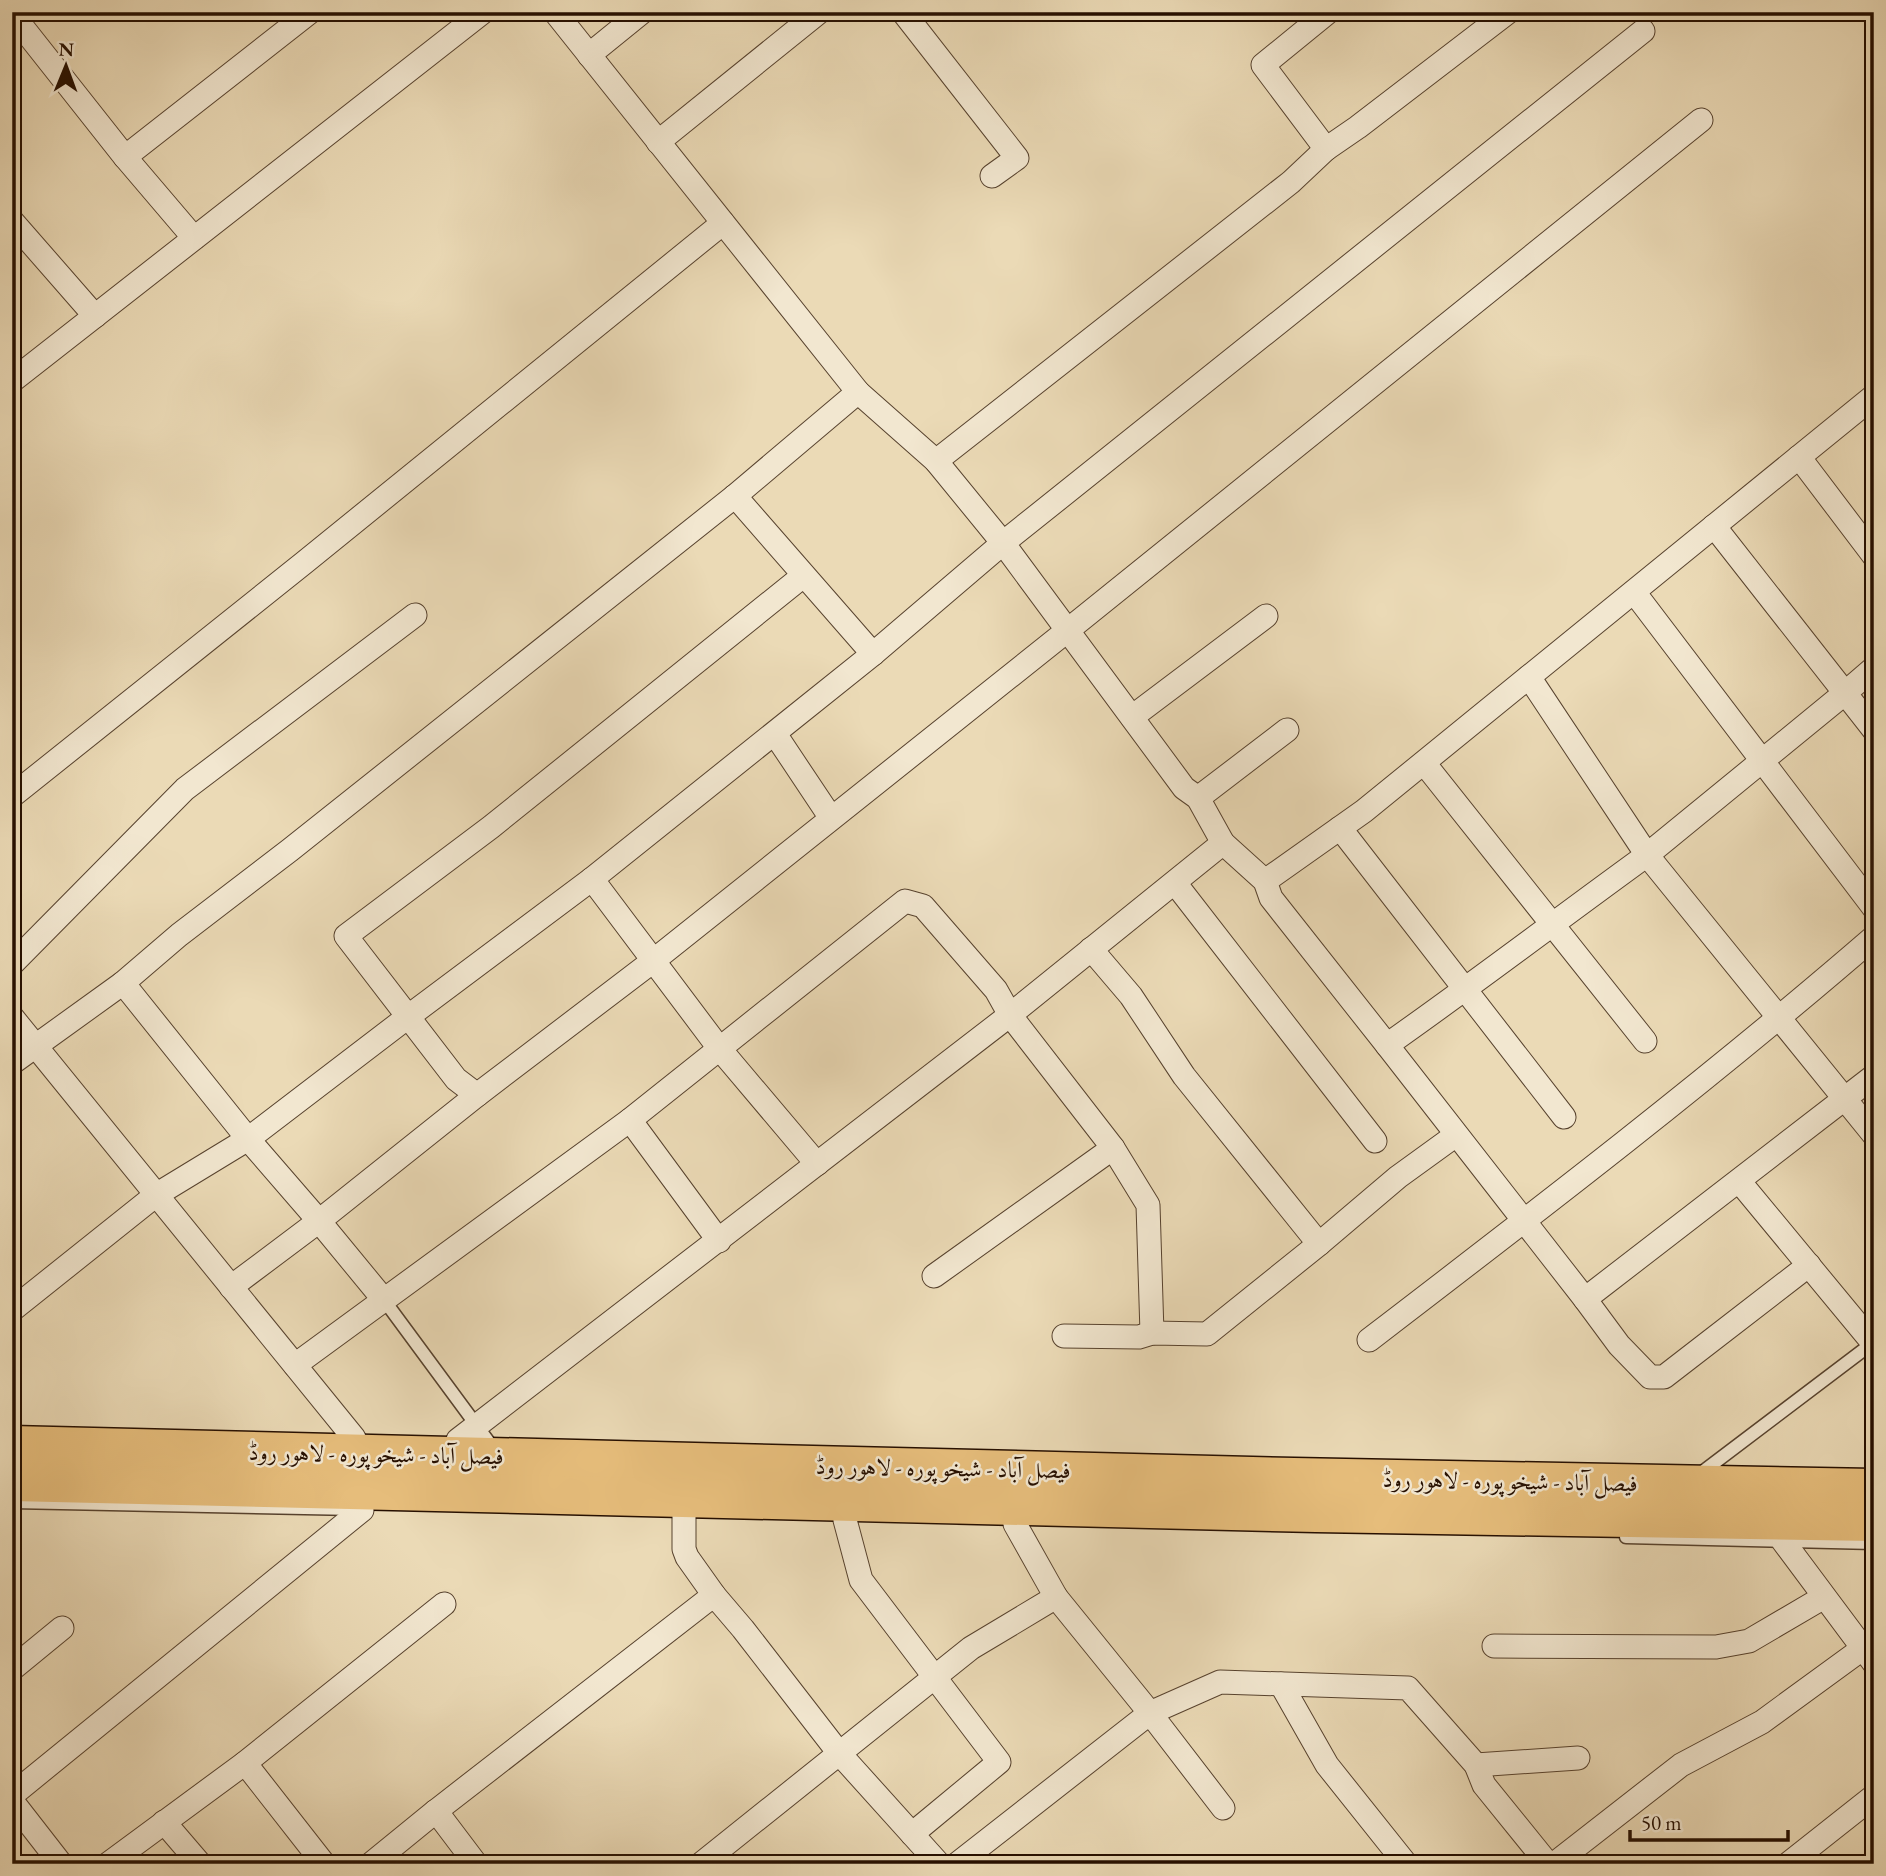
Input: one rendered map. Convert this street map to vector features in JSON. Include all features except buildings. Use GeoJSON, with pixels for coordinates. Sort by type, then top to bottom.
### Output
{"type":"FeatureCollection","features":[{"type":"Feature","properties":{"kind":"highway","name":"فیصل آباد - شیخو پورہ - لاہور روڈ"},"geometry":{"type":"LineString","coordinates":[[12,1445],[1294,1477],[1874,1488]]}},
{"type":"Feature","properties":{"kind":"highway","name":"فیصل آباد - شیخو پورہ - لاہور روڈ"},"geometry":{"type":"LineString","coordinates":[[12,1482],[1316,1513],[1874,1522]]}},
{"type":"Feature","properties":{"kind":"street"},"geometry":{"type":"LineString","coordinates":[[125,157],[310,12]]}},
{"type":"Feature","properties":{"kind":"street"},"geometry":{"type":"LineString","coordinates":[[12,381],[484,12]]}},
{"type":"Feature","properties":{"kind":"street"},"geometry":{"type":"LineString","coordinates":[[555,12],[858,392],[936,461],[1003,543],[1184,788],[1198,797],[1223,843],[1265,881],[1270,898],[1586,1299],[1619,1345],[1650,1377],[1664,1377],[1809,1265]]}},
{"type":"Feature","properties":{"kind":"street"},"geometry":{"type":"LineString","coordinates":[[589,55],[642,12]]}},
{"type":"Feature","properties":{"kind":"street"},"geometry":{"type":"LineString","coordinates":[[658,142],[819,12]]}},
{"type":"Feature","properties":{"kind":"street"},"geometry":{"type":"LineString","coordinates":[[903,12],[1017,159],[992,176]]}},
{"type":"Feature","properties":{"kind":"street"},"geometry":{"type":"LineString","coordinates":[[1326,149],[1263,65],[1328,12]]}},
{"type":"Feature","properties":{"kind":"street"},"geometry":{"type":"LineString","coordinates":[[936,461],[1292,182],[1326,149],[1508,12]]}},
{"type":"Feature","properties":{"kind":"street"},"geometry":{"type":"LineString","coordinates":[[12,14],[125,157],[194,238]]}},
{"type":"Feature","properties":{"kind":"street"},"geometry":{"type":"LineString","coordinates":[[16,1298],[156,1195],[248,1139],[592,879],[873,654],[1003,543],[1643,31]]}},
{"type":"Feature","properties":{"kind":"street"},"geometry":{"type":"LineString","coordinates":[[231,1287],[653,961],[1701,120]]}},
{"type":"Feature","properties":{"kind":"street"},"geometry":{"type":"LineString","coordinates":[[12,221],[95,316]]}},
{"type":"Feature","properties":{"kind":"street"},"geometry":{"type":"LineString","coordinates":[[12,796],[723,223]]}},
{"type":"Feature","properties":{"kind":"street"},"geometry":{"type":"LineString","coordinates":[[12,1063],[123,983],[179,934],[290,850],[735,496],[858,392]]}},
{"type":"Feature","properties":{"kind":"street"},"geometry":{"type":"LineString","coordinates":[[1265,881],[1364,811],[1799,457],[1872,402]]}},
{"type":"Feature","properties":{"kind":"street"},"geometry":{"type":"LineString","coordinates":[[1799,457],[1874,556]]}},
{"type":"Feature","properties":{"kind":"street"},"geometry":{"type":"LineString","coordinates":[[735,496],[873,654]]}},
{"type":"Feature","properties":{"kind":"street"},"geometry":{"type":"LineString","coordinates":[[1714,526],[1874,730]]}},
{"type":"Feature","properties":{"kind":"street"},"geometry":{"type":"LineString","coordinates":[[477,1095],[456,1079],[346,936],[491,827],[803,576]]}},
{"type":"Feature","properties":{"kind":"street"},"geometry":{"type":"LineString","coordinates":[[1633,592],[1874,908]]}},
{"type":"Feature","properties":{"kind":"street"},"geometry":{"type":"LineString","coordinates":[[12,964],[185,789],[415,615]]}},
{"type":"Feature","properties":{"kind":"street"},"geometry":{"type":"LineString","coordinates":[[1132,717],[1266,616]]}},
{"type":"Feature","properties":{"kind":"street"},"geometry":{"type":"LineString","coordinates":[[1387,1045],[1647,855],[1874,668]]}},
{"type":"Feature","properties":{"kind":"street"},"geometry":{"type":"LineString","coordinates":[[1530,677],[1647,855],[1874,1135]]}},
{"type":"Feature","properties":{"kind":"street"},"geometry":{"type":"LineString","coordinates":[[1198,797],[1287,730]]}},
{"type":"Feature","properties":{"kind":"street"},"geometry":{"type":"LineString","coordinates":[[775,734],[831,818]]}},
{"type":"Feature","properties":{"kind":"street"},"geometry":{"type":"LineString","coordinates":[[1424,763],[1645,1041]]}},
{"type":"Feature","properties":{"kind":"street"},"geometry":{"type":"LineString","coordinates":[[1340,828],[1564,1117]]}},
{"type":"Feature","properties":{"kind":"street"},"geometry":{"type":"LineString","coordinates":[[452,1440],[483,1434],[719,1241],[1010,1015],[1223,843]]}},
{"type":"Feature","properties":{"kind":"street"},"geometry":{"type":"LineString","coordinates":[[592,879],[719,1048],[817,1164]]}},
{"type":"Feature","properties":{"kind":"street"},"geometry":{"type":"LineString","coordinates":[[1175,883],[1375,1141]]}},
{"type":"Feature","properties":{"kind":"street"},"geometry":{"type":"LineString","coordinates":[[295,1366],[630,1120],[905,901],[923,906],[996,990],[1010,1015],[1114,1148],[1148,1205],[1152,1333]]}},
{"type":"Feature","properties":{"kind":"street"},"geometry":{"type":"LineString","coordinates":[[1369,1340],[1779,1019],[1874,937]]}},
{"type":"Feature","properties":{"kind":"street"},"geometry":{"type":"LineString","coordinates":[[1091,949],[1131,996],[1184,1076],[1319,1244]]}},
{"type":"Feature","properties":{"kind":"street"},"geometry":{"type":"LineString","coordinates":[[123,983],[248,1139],[384,1300]]}},
{"type":"Feature","properties":{"kind":"street"},"geometry":{"type":"LineString","coordinates":[[12,1017],[353,1438]]}},
{"type":"Feature","properties":{"kind":"street"},"geometry":{"type":"LineString","coordinates":[[1586,1299],[1874,1076]]}},
{"type":"Feature","properties":{"kind":"street"},"geometry":{"type":"LineString","coordinates":[[630,1120],[719,1241]]}},
{"type":"Feature","properties":{"kind":"street"},"geometry":{"type":"LineString","coordinates":[[1064,1336],[1139,1338],[1152,1333],[1207,1334],[1398,1177],[1456,1135]]}},
{"type":"Feature","properties":{"kind":"street"},"geometry":{"type":"LineString","coordinates":[[934,1276],[1114,1148]]}},
{"type":"Feature","properties":{"kind":"street"},"geometry":{"type":"LineString","coordinates":[[1739,1181],[1873,1343]]}},
{"type":"Feature","properties":{"kind":"street"},"geometry":{"type":"LineString","coordinates":[[12,1795],[369,1510]]}},
{"type":"Feature","properties":{"kind":"street"},"geometry":{"type":"LineString","coordinates":[[684,1517],[684,1549],[713,1595],[743,1629],[839,1754],[939,1864]]}},
{"type":"Feature","properties":{"kind":"street"},"geometry":{"type":"LineString","coordinates":[[845,1520],[861,1580],[999,1762],[912,1834]]}},
{"type":"Feature","properties":{"kind":"street"},"geometry":{"type":"LineString","coordinates":[[1015,1524],[1056,1597],[1223,1808]]}},
{"type":"Feature","properties":{"kind":"street"},"geometry":{"type":"LineString","coordinates":[[1554,1864],[1681,1765],[1762,1722],[1868,1656],[1783,1541]]}},
{"type":"Feature","properties":{"kind":"street"},"geometry":{"type":"LineString","coordinates":[[371,1864],[713,1595]]}},
{"type":"Feature","properties":{"kind":"street"},"geometry":{"type":"LineString","coordinates":[[701,1864],[971,1648],[1056,1597]]}},
{"type":"Feature","properties":{"kind":"street"},"geometry":{"type":"LineString","coordinates":[[1494,1646],[1717,1647],[1749,1641],[1825,1597]]}},
{"type":"Feature","properties":{"kind":"street"},"geometry":{"type":"LineString","coordinates":[[108,1864],[245,1763],[444,1604]]}},
{"type":"Feature","properties":{"kind":"street"},"geometry":{"type":"LineString","coordinates":[[12,1669],[62,1628]]}},
{"type":"Feature","properties":{"kind":"street"},"geometry":{"type":"LineString","coordinates":[[957,1864],[1150,1713],[1220,1682],[1408,1688],[1476,1765],[1484,1785],[1548,1864]]}},
{"type":"Feature","properties":{"kind":"street"},"geometry":{"type":"LineString","coordinates":[[1281,1684],[1326,1765],[1406,1864]]}},
{"type":"Feature","properties":{"kind":"street"},"geometry":{"type":"LineString","coordinates":[[1476,1765],[1578,1758]]}},
{"type":"Feature","properties":{"kind":"street"},"geometry":{"type":"LineString","coordinates":[[245,1763],[324,1864]]}},
{"type":"Feature","properties":{"kind":"street"},"geometry":{"type":"LineString","coordinates":[[1788,1864],[1874,1796]]}},
{"type":"Feature","properties":{"kind":"street"},"geometry":{"type":"LineString","coordinates":[[12,1801],[61,1864]]}},
{"type":"Feature","properties":{"kind":"street"},"geometry":{"type":"LineString","coordinates":[[436,1811],[476,1864]]}},
{"type":"Feature","properties":{"kind":"street"},"geometry":{"type":"LineString","coordinates":[[163,1822],[200,1864]]}},
{"type":"Feature","properties":{"kind":"lane"},"geometry":{"type":"LineString","coordinates":[[384,1300],[483,1434],[502,1442]]}},
{"type":"Feature","properties":{"kind":"lane"},"geometry":{"type":"LineString","coordinates":[[1701,1473],[1873,1343]]}},
{"type":"Feature","properties":{"kind":"lane"},"geometry":{"type":"LineString","coordinates":[[1576,1469],[1874,1476]]}},
{"type":"Feature","properties":{"kind":"lane"},"geometry":{"type":"LineString","coordinates":[[12,1502],[369,1510]]}},
{"type":"Feature","properties":{"kind":"lane"},"geometry":{"type":"LineString","coordinates":[[1615,1537],[1874,1543]]}}]}
